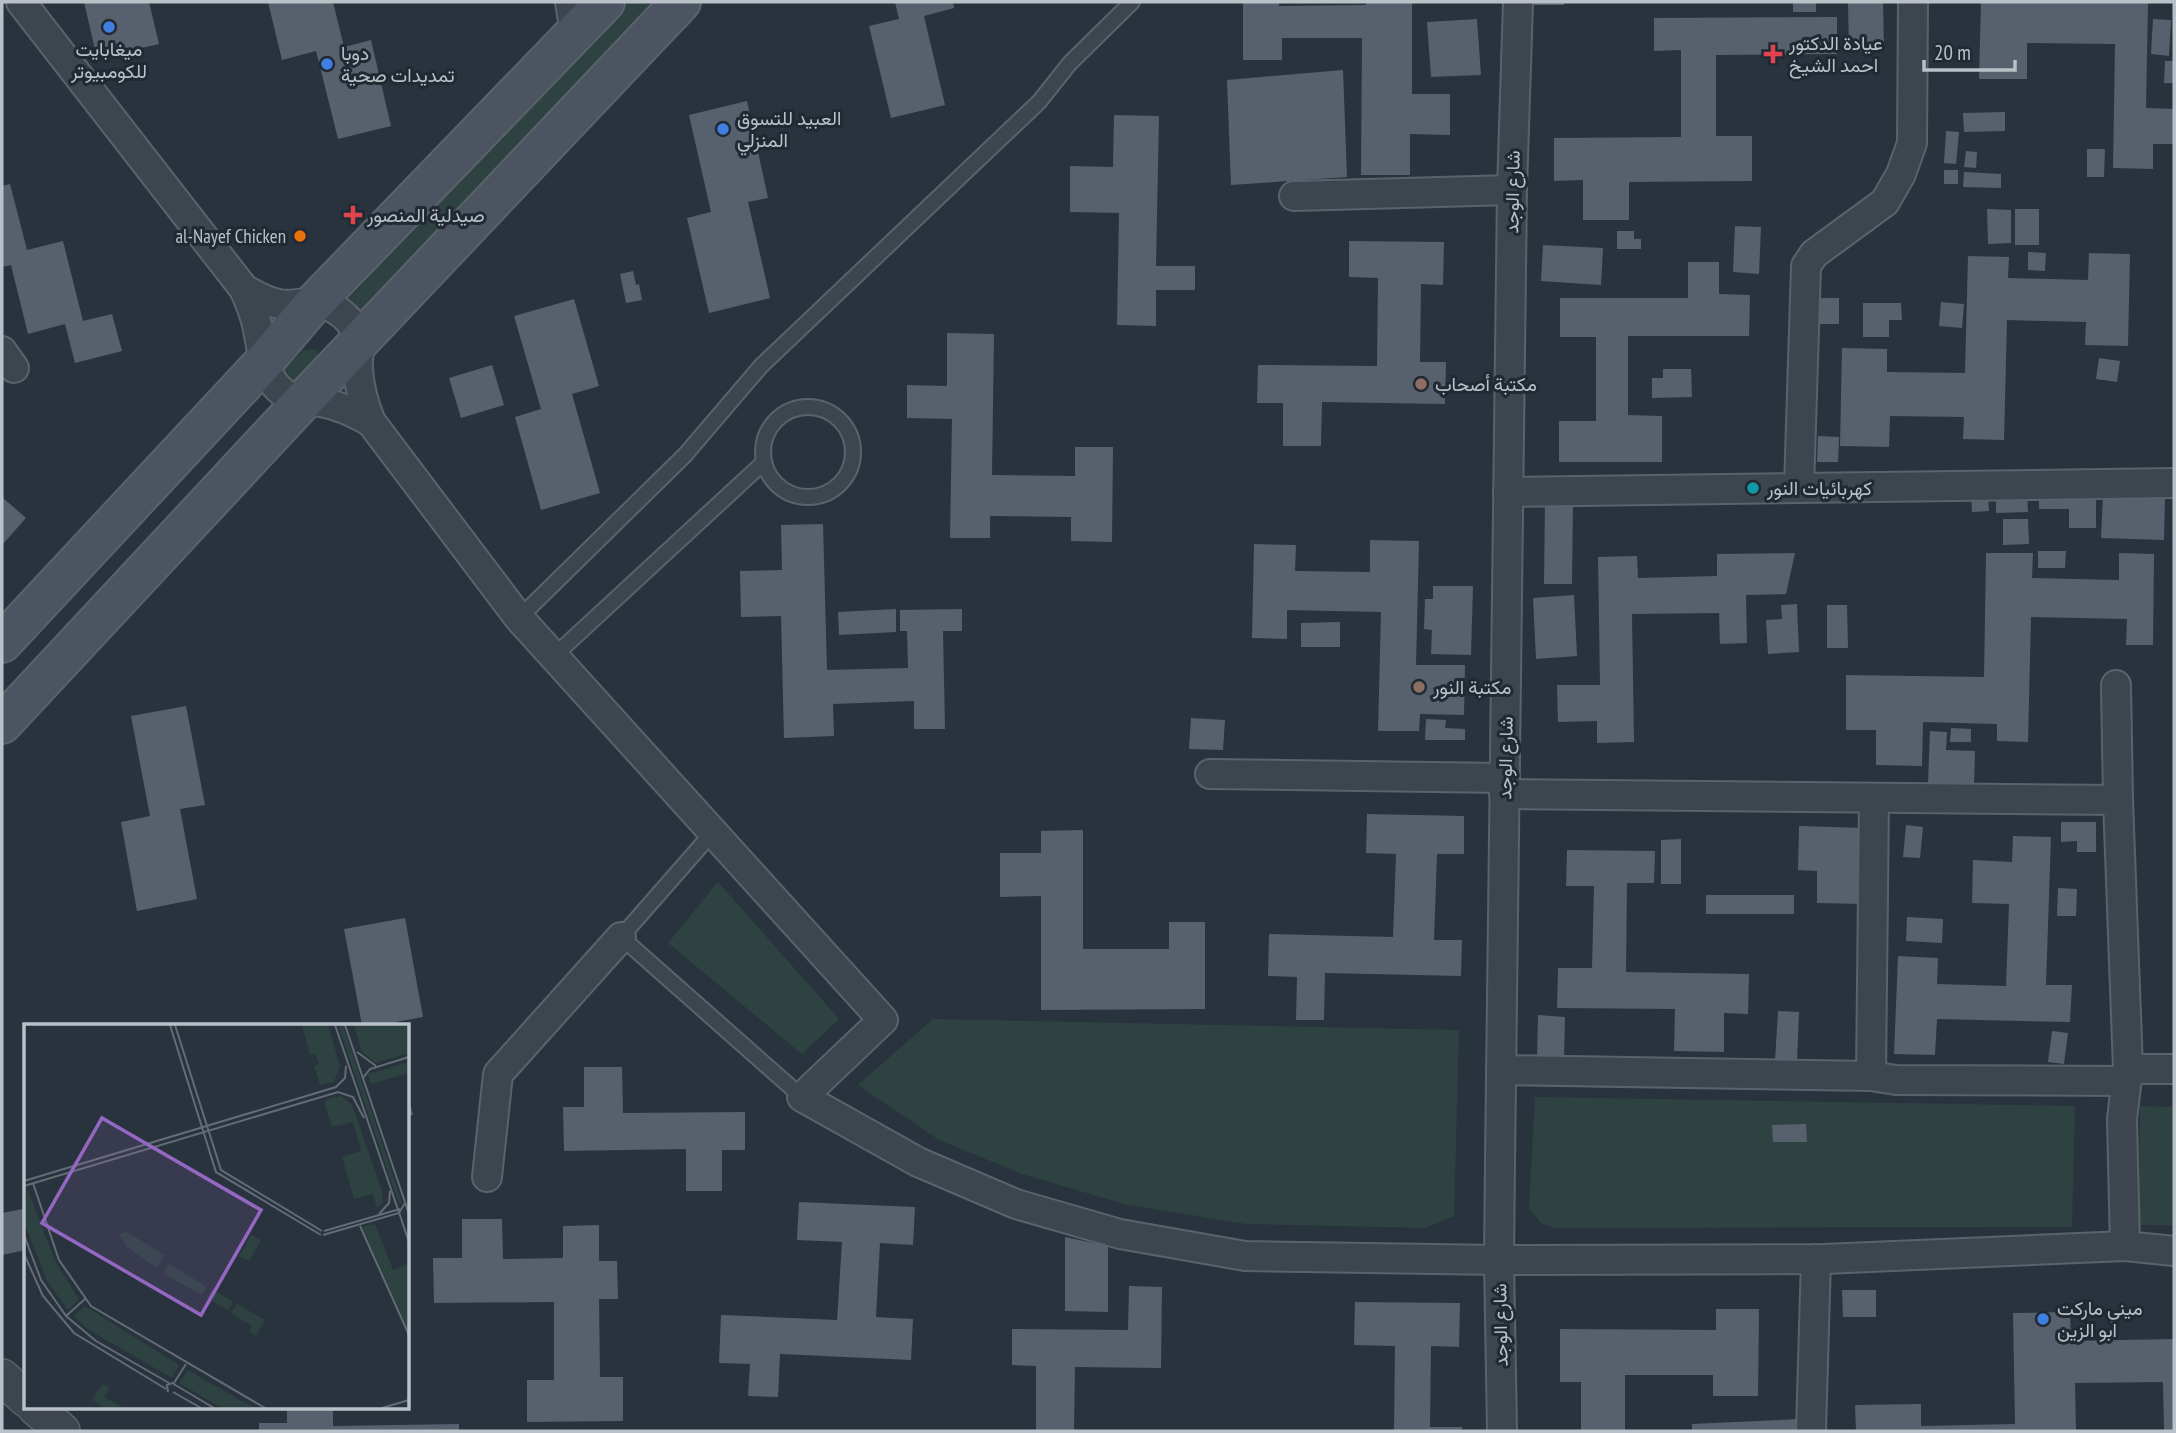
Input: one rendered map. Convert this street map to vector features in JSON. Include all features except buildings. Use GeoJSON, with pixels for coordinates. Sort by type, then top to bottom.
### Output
{"type":"FeatureCollection","features":[{"type":"Feature","properties":{"kind":"main road"},"geometry":{"type":"LineString","coordinates":[[2,643],[263,363],[572,18],[605,2]]}},
{"type":"Feature","properties":{"kind":"main road"},"geometry":{"type":"LineString","coordinates":[[2,724],[681,2]]}},
{"type":"Feature","properties":{"kind":"street"},"geometry":{"type":"LineString","coordinates":[[21,2],[244,289],[256,323],[263,363],[278,387],[302,402],[334,405],[371,422]]}},
{"type":"Feature","properties":{"kind":"street","name":"شارع الوجد"},"geometry":{"type":"LineString","coordinates":[[1502,1431],[1499,1260],[1501,1070],[1512,190],[1518,2]]}},
{"type":"Feature","properties":{"kind":"street"},"geometry":{"type":"LineString","coordinates":[[1799,488],[1805,266],[1814,254],[1885,202],[1901,174],[1912,143],[1913,2]]}},
{"type":"Feature","properties":{"kind":"street"},"geometry":{"type":"LineString","coordinates":[[1294,196],[1512,190]]}},
{"type":"Feature","properties":{"kind":"street"},"geometry":{"type":"LineString","coordinates":[[244,289],[278,304],[297,306],[315,302],[327,305],[348,320],[359,342],[361,394],[371,422],[519,618],[883,1020],[802,1097],[918,1162],[1004,1199],[1120,1234],[1245,1256],[1499,1260],[1816,1259],[2125,1246],[2174,1251]]}},
{"type":"Feature","properties":{"kind":"street"},"geometry":{"type":"LineString","coordinates":[[1508,492],[2174,483]]}},
{"type":"Feature","properties":{"kind":"street"},"geometry":{"type":"LineString","coordinates":[[2116,685],[2127,1075],[2122,1119],[2125,1246]]}},
{"type":"Feature","properties":{"kind":"street"},"geometry":{"type":"LineString","coordinates":[[1210,774],[1874,798],[2118,800]]}},
{"type":"Feature","properties":{"kind":"street"},"geometry":{"type":"LineString","coordinates":[[1871,1076],[1874,798]]}},
{"type":"Feature","properties":{"kind":"street"},"geometry":{"type":"LineString","coordinates":[[487,1177],[498,1074],[621,937]]}},
{"type":"Feature","properties":{"kind":"street"},"geometry":{"type":"LineString","coordinates":[[1501,1070],[1871,1076],[1896,1080],[2127,1075],[2174,1069]]}},
{"type":"Feature","properties":{"kind":"street"},"geometry":{"type":"LineString","coordinates":[[1811,1431],[1816,1259]]}},
{"type":"Feature","properties":{"kind":"street"},"geometry":{"type":"LineString","coordinates":[[2,1377],[24,1397]]}},
{"type":"Feature","properties":{"kind":"street"},"geometry":{"type":"LineString","coordinates":[[36,1408],[62,1431]]}},
{"type":"Feature","properties":{"kind":"lane"},"geometry":{"type":"LineString","coordinates":[[519,618],[685,455],[761,366],[1039,102],[1070,63],[1132,2]]}},
{"type":"Feature","properties":{"kind":"lane"},"geometry":{"type":"LineString","coordinates":[[813,407],[828,411],[849,431],[853,462],[847,476],[837,488],[823,495],[808,498],[793,496],[779,489],[769,477],[763,463],[762,448],[766,434],[774,422],[785,413],[813,407]]}},
{"type":"Feature","properties":{"kind":"lane"},"geometry":{"type":"LineString","coordinates":[[554,656],[763,463]]}},
{"type":"Feature","properties":{"kind":"lane"},"geometry":{"type":"LineString","coordinates":[[713,832],[621,937],[802,1097]]}},
{"type":"Feature","properties":{"kind":"green space"},"geometry":{"type":"Polygon","coordinates":[[[628,2],[652,2],[353,320],[340,308],[628,2]]]}},
{"type":"Feature","properties":{"kind":"green space"},"geometry":{"type":"Polygon","coordinates":[[[316,349],[320,361],[291,389],[277,378],[303,350],[316,349]]]}},
{"type":"Feature","properties":{"kind":"green space"},"geometry":{"type":"Polygon","coordinates":[[[718,882],[839,1019],[802,1054],[668,943],[718,882]]]}},
{"type":"Feature","properties":{"kind":"green space"},"geometry":{"type":"Polygon","coordinates":[[[933,1019],[1459,1030],[1454,1216],[1426,1228],[1246,1224],[1124,1204],[1022,1174],[939,1140],[858,1085],[933,1019]]]}},
{"type":"Feature","properties":{"kind":"green space"},"geometry":{"type":"Polygon","coordinates":[[[1535,1097],[2075,1106],[2072,1227],[1555,1228],[1541,1223],[1529,1208],[1535,1097]]]}},
{"type":"Feature","properties":{"kind":"green space"},"geometry":{"type":"Polygon","coordinates":[[[2140,1106],[2174,1107],[2174,1225],[2139,1225],[2140,1106]]]}},
{"type":"Feature","properties":{"kind":"place","name":"ميغابايت للكومبيوتر"},"geometry":{"type":"Point","coordinates":[109,27]}},
{"type":"Feature","properties":{"kind":"place","name":"عيادة الدكتور احمد الشيخ"},"geometry":{"type":"Point","coordinates":[1773,54]}},
{"type":"Feature","properties":{"kind":"place","name":"دوبا تمديدات صحية"},"geometry":{"type":"Point","coordinates":[327,64]}},
{"type":"Feature","properties":{"kind":"place","name":"العبيد للتسوق المنزلي"},"geometry":{"type":"Point","coordinates":[723,129]}},
{"type":"Feature","properties":{"kind":"place","name":"صيدلية المنصور"},"geometry":{"type":"Point","coordinates":[353,215]}},
{"type":"Feature","properties":{"kind":"place","name":"al-Nayef Chicken"},"geometry":{"type":"Point","coordinates":[300,236]}},
{"type":"Feature","properties":{"kind":"place","name":"مكتبة أصحاب"},"geometry":{"type":"Point","coordinates":[1421,384]}},
{"type":"Feature","properties":{"kind":"place","name":"كهربائيات النور"},"geometry":{"type":"Point","coordinates":[1753,488]}},
{"type":"Feature","properties":{"kind":"place","name":"مكتبة النور"},"geometry":{"type":"Point","coordinates":[1419,687]}},
{"type":"Feature","properties":{"kind":"place","name":"ميني ماركت ابو الزين"},"geometry":{"type":"Point","coordinates":[2043,1319]}}]}
